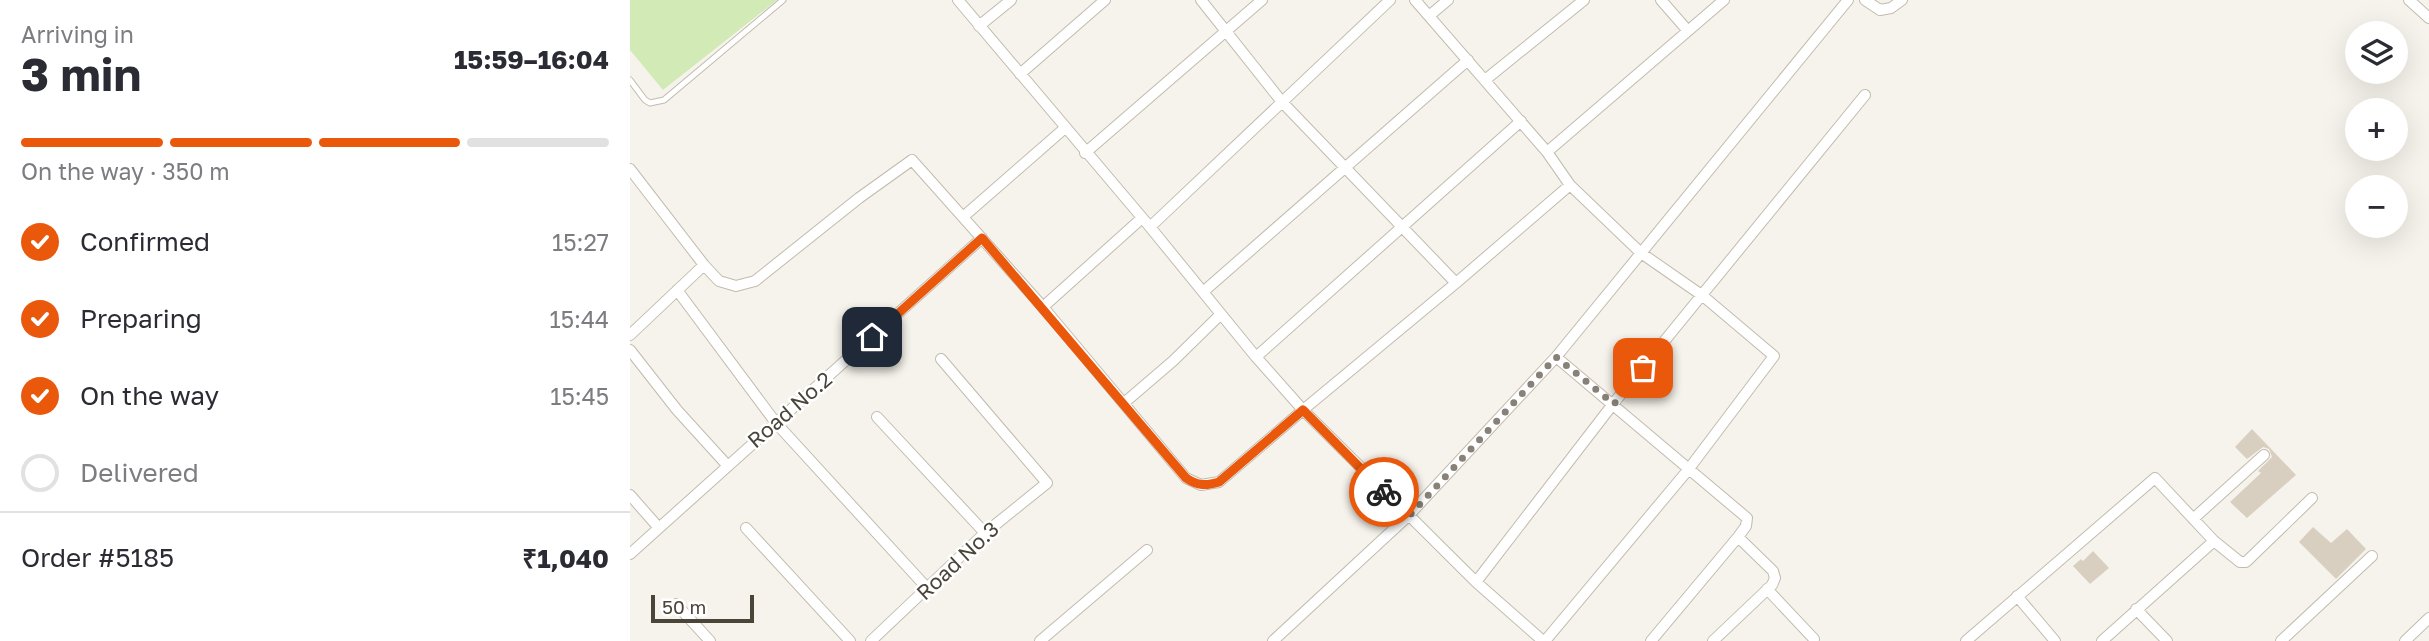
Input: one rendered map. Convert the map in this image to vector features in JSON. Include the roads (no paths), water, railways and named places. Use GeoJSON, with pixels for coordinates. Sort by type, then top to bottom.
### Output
{"type":"FeatureCollection","features":[{"type":"Feature","properties":{"kind":"street"},"geometry":{"type":"LineString","coordinates":[[958,0],[1303,410],[1476,582],[1544,641],[1688,470],[1774,356],[1703,296],[1641,253],[1570,185],[1547,152],[1415,0]]}},
{"type":"Feature","properties":{"kind":"street"},"geometry":{"type":"LineString","coordinates":[[979,26],[1011,0]]}},
{"type":"Feature","properties":{"kind":"street"},"geometry":{"type":"LineString","coordinates":[[1020,74],[1105,0]]}},
{"type":"Feature","properties":{"kind":"street"},"geometry":{"type":"LineString","coordinates":[[1201,0],[1282,102],[1456,283]]}},
{"type":"Feature","properties":{"kind":"street"},"geometry":{"type":"LineString","coordinates":[[1085,153],[1262,0]]}},
{"type":"Feature","properties":{"kind":"street"},"geometry":{"type":"LineString","coordinates":[[1150,227],[1390,0]]}},
{"type":"Feature","properties":{"kind":"street"},"geometry":{"type":"LineString","coordinates":[[1429,16],[1448,0]]}},
{"type":"Feature","properties":{"kind":"street"},"geometry":{"type":"LineString","coordinates":[[1485,80],[1584,0]]}},
{"type":"Feature","properties":{"kind":"street"},"geometry":{"type":"LineString","coordinates":[[1661,0],[1688,30]]}},
{"type":"Feature","properties":{"kind":"street"},"geometry":{"type":"LineString","coordinates":[[1547,152],[1724,0]]}},
{"type":"Feature","properties":{"kind":"street"},"geometry":{"type":"LineString","coordinates":[[1273,641],[1409,516],[1556,357],[1848,0]]}},
{"type":"Feature","properties":{"kind":"street"},"geometry":{"type":"LineString","coordinates":[[1865,0],[1880,10],[1891,8],[1902,0]]}},
{"type":"Feature","properties":{"kind":"street"},"geometry":{"type":"LineString","coordinates":[[2409,0],[2429,18]]}},
{"type":"Feature","properties":{"kind":"street"},"geometry":{"type":"LineString","coordinates":[[1203,292],[1468,60]]}},
{"type":"Feature","properties":{"kind":"street"},"geometry":{"type":"LineString","coordinates":[[1476,582],[1614,404],[1865,95]]}},
{"type":"Feature","properties":{"kind":"street"},"geometry":{"type":"LineString","coordinates":[[1256,357],[1521,121]]}},
{"type":"Feature","properties":{"kind":"street"},"geometry":{"type":"LineString","coordinates":[[963,217],[1065,128]]}},
{"type":"Feature","properties":{"kind":"street"},"geometry":{"type":"LineString","coordinates":[[630,169],[704,265],[719,281],[736,286],[755,281],[859,198],[912,160],[1043,307],[1186,478],[1201,485],[1219,482],[1570,185]]}},
{"type":"Feature","properties":{"kind":"street"},"geometry":{"type":"LineString","coordinates":[[1043,307],[1142,218]]}},
{"type":"Feature","properties":{"kind":"street","name":"Road No.2"},"geometry":{"type":"LineString","coordinates":[[630,554],[982,238]]}},
{"type":"Feature","properties":{"kind":"street"},"geometry":{"type":"LineString","coordinates":[[630,335],[704,265]]}},
{"type":"Feature","properties":{"kind":"street"},"geometry":{"type":"LineString","coordinates":[[677,290],[775,423],[928,589]]}},
{"type":"Feature","properties":{"kind":"street"},"geometry":{"type":"LineString","coordinates":[[1124,403],[1173,361],[1221,314]]}},
{"type":"Feature","properties":{"kind":"street"},"geometry":{"type":"LineString","coordinates":[[630,350],[634,364],[727,465]]}},
{"type":"Feature","properties":{"kind":"street"},"geometry":{"type":"LineString","coordinates":[[1556,357],[1747,518],[1746,526],[1738,537],[1651,641]]}},
{"type":"Feature","properties":{"kind":"street","name":"Road No.3"},"geometry":{"type":"LineString","coordinates":[[873,641],[985,533],[1047,483],[941,359]]}},
{"type":"Feature","properties":{"kind":"street"},"geometry":{"type":"LineString","coordinates":[[877,416],[985,533]]}},
{"type":"Feature","properties":{"kind":"street"},"geometry":{"type":"LineString","coordinates":[[2193,519],[2264,455]]}},
{"type":"Feature","properties":{"kind":"street"},"geometry":{"type":"LineString","coordinates":[[1966,641],[2155,478],[2214,541],[2240,562],[2246,562],[2312,498]]}},
{"type":"Feature","properties":{"kind":"street"},"geometry":{"type":"LineString","coordinates":[[630,495],[659,528]]}},
{"type":"Feature","properties":{"kind":"street"},"geometry":{"type":"LineString","coordinates":[[746,528],[850,641]]}},
{"type":"Feature","properties":{"kind":"street"},"geometry":{"type":"LineString","coordinates":[[1713,641],[1768,589],[1775,578],[1773,571],[1738,537]]}},
{"type":"Feature","properties":{"kind":"street"},"geometry":{"type":"LineString","coordinates":[[2102,641],[2214,541]]}},
{"type":"Feature","properties":{"kind":"street"},"geometry":{"type":"LineString","coordinates":[[1040,641],[1147,550]]}},
{"type":"Feature","properties":{"kind":"street"},"geometry":{"type":"LineString","coordinates":[[2281,641],[2372,556]]}},
{"type":"Feature","properties":{"kind":"street"},"geometry":{"type":"LineString","coordinates":[[1768,589],[1814,639]]}},
{"type":"Feature","properties":{"kind":"street"},"geometry":{"type":"LineString","coordinates":[[2017,596],[2055,641]]}},
{"type":"Feature","properties":{"kind":"street"},"geometry":{"type":"LineString","coordinates":[[676,604],[710,641]]}},
{"type":"Feature","properties":{"kind":"street"},"geometry":{"type":"LineString","coordinates":[[2136,609],[2167,641]]}},
{"type":"Feature","properties":{"kind":"street"},"geometry":{"type":"LineString","coordinates":[[2405,641],[2429,618]]}},
{"type":"Feature","properties":{"kind":"lane"},"geometry":{"type":"LineString","coordinates":[[630,80],[650,103],[664,100],[783,0]]}}]}
